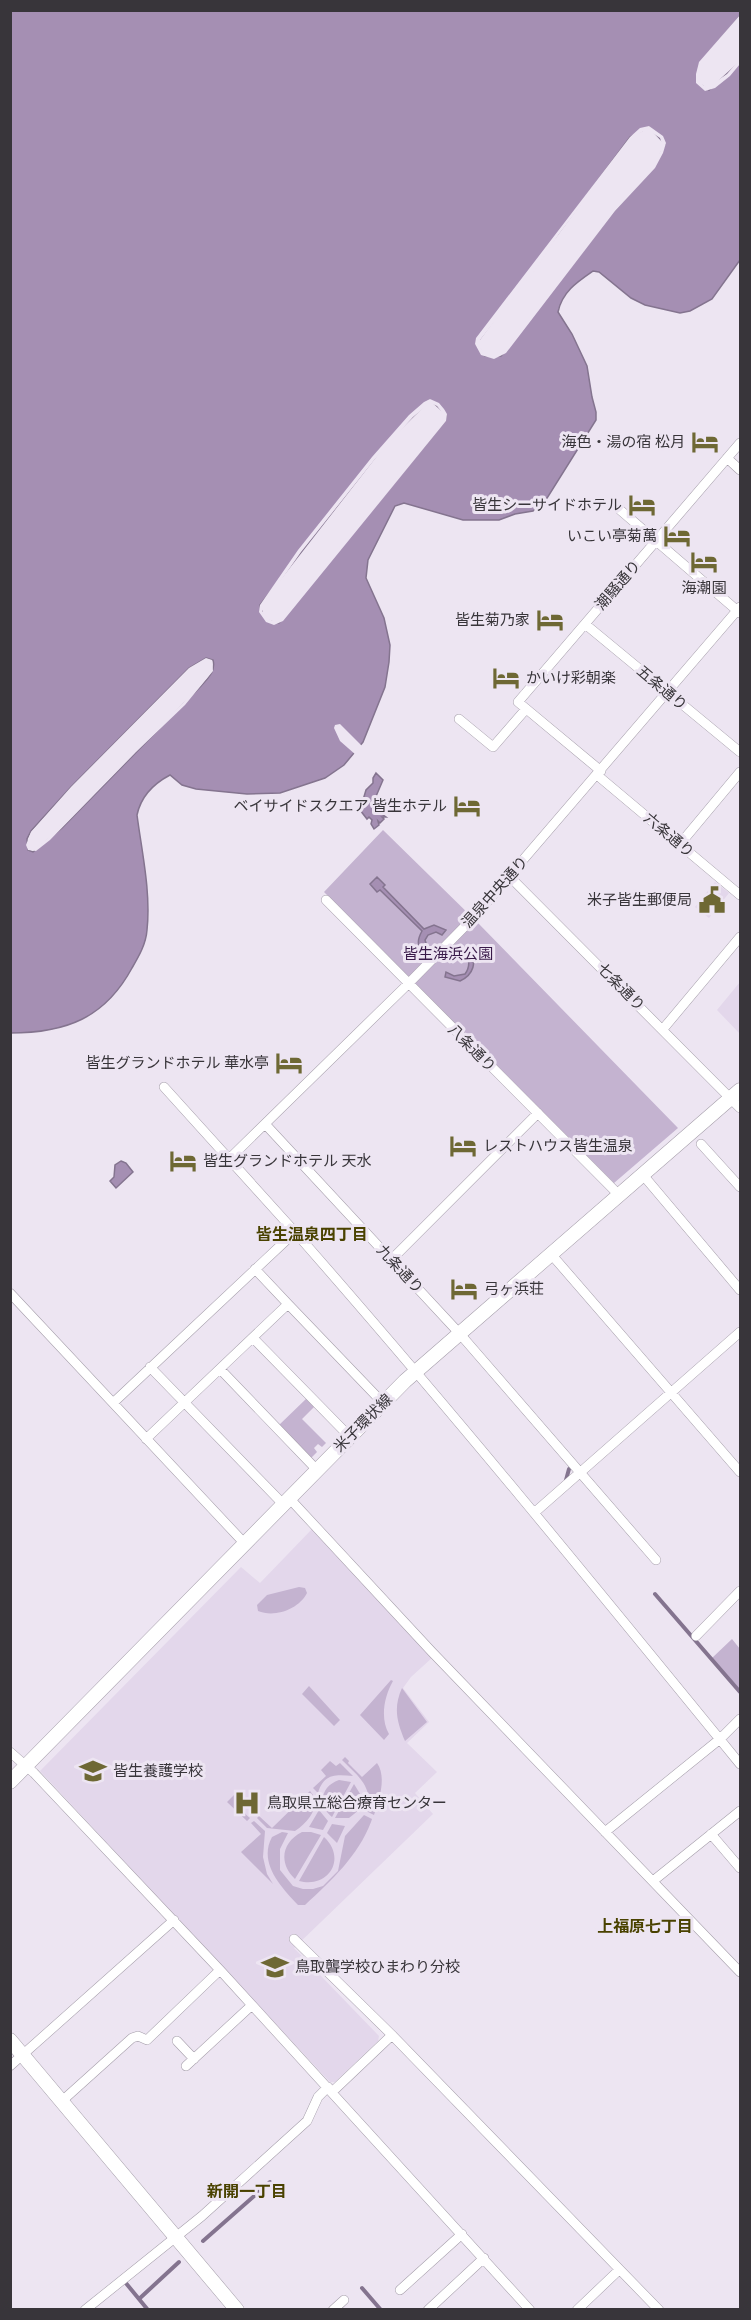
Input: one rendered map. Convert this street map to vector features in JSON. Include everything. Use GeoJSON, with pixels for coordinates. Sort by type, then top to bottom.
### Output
{"type":"FeatureCollection","features":[{"type":"Feature","properties":{"kind":"main road","name":"米子環状線"},"geometry":{"type":"LineString","coordinates":[[10,1782],[246,1545],[382,1403],[619,1195],[738,1098]]}},
{"type":"Feature","properties":{"kind":"main road"},"geometry":{"type":"LineString","coordinates":[[10,2040],[237,2310]]}},
{"type":"Feature","properties":{"kind":"street","name":"潮騒通り"},"geometry":{"type":"LineString","coordinates":[[519,700],[741,443]]}},
{"type":"Feature","properties":{"kind":"street"},"geometry":{"type":"LineString","coordinates":[[727,458],[741,470]]}},
{"type":"Feature","properties":{"kind":"street"},"geometry":{"type":"LineString","coordinates":[[619,509],[739,610]]}},
{"type":"Feature","properties":{"kind":"street","name":"温泉中央通り"},"geometry":{"type":"LineString","coordinates":[[229,1159],[408,984],[510,876],[739,610]]}},
{"type":"Feature","properties":{"kind":"street","name":"五条通り"},"geometry":{"type":"LineString","coordinates":[[585,624],[741,752]]}},
{"type":"Feature","properties":{"kind":"street","name":"六条通り"},"geometry":{"type":"LineString","coordinates":[[519,700],[518,702],[741,895]]}},
{"type":"Feature","properties":{"kind":"street"},"geometry":{"type":"LineString","coordinates":[[459,719],[493,747],[526,709]]}},
{"type":"Feature","properties":{"kind":"street"},"geometry":{"type":"LineString","coordinates":[[680,844],[741,772]]}},
{"type":"Feature","properties":{"kind":"street","name":"七条通り"},"geometry":{"type":"LineString","coordinates":[[510,876],[663,1029],[738,1098]]}},
{"type":"Feature","properties":{"kind":"street","name":"八条通り"},"geometry":{"type":"LineString","coordinates":[[326,900],[619,1195]]}},
{"type":"Feature","properties":{"kind":"street"},"geometry":{"type":"LineString","coordinates":[[663,1029],[741,937]]}},
{"type":"Feature","properties":{"kind":"street"},"geometry":{"type":"LineString","coordinates":[[164,1087],[295,1232],[416,1372],[619,1613],[741,1764]]}},
{"type":"Feature","properties":{"kind":"street"},"geometry":{"type":"LineString","coordinates":[[392,1259],[538,1113]]}},
{"type":"Feature","properties":{"kind":"street","name":"九条通り"},"geometry":{"type":"LineString","coordinates":[[266,1125],[460,1334],[656,1560]]}},
{"type":"Feature","properties":{"kind":"street"},"geometry":{"type":"LineString","coordinates":[[701,1144],[741,1187]]}},
{"type":"Feature","properties":{"kind":"street"},"geometry":{"type":"LineString","coordinates":[[643,1175],[741,1290]]}},
{"type":"Feature","properties":{"kind":"street"},"geometry":{"type":"LineString","coordinates":[[113,1403],[295,1232]]}},
{"type":"Feature","properties":{"kind":"street"},"geometry":{"type":"LineString","coordinates":[[551,1254],[741,1472]]}},
{"type":"Feature","properties":{"kind":"street"},"geometry":{"type":"LineString","coordinates":[[255,1269],[382,1403]]}},
{"type":"Feature","properties":{"kind":"street"},"geometry":{"type":"LineString","coordinates":[[10,1293],[246,1545]]}},
{"type":"Feature","properties":{"kind":"street"},"geometry":{"type":"LineString","coordinates":[[147,1439],[288,1304]]}},
{"type":"Feature","properties":{"kind":"street"},"geometry":{"type":"LineString","coordinates":[[534,1513],[741,1332]]}},
{"type":"Feature","properties":{"kind":"street"},"geometry":{"type":"LineString","coordinates":[[253,1338],[350,1437]]}},
{"type":"Feature","properties":{"kind":"street"},"geometry":{"type":"LineString","coordinates":[[150,1367],[287,1502],[741,1972]]}},
{"type":"Feature","properties":{"kind":"street"},"geometry":{"type":"LineString","coordinates":[[220,1369],[317,1470]]}},
{"type":"Feature","properties":{"kind":"street"},"geometry":{"type":"LineString","coordinates":[[696,1636],[741,1591]]}},
{"type":"Feature","properties":{"kind":"street"},"geometry":{"type":"LineString","coordinates":[[605,1832],[741,1719]]}},
{"type":"Feature","properties":{"kind":"street"},"geometry":{"type":"LineString","coordinates":[[10,1752],[174,1920],[530,2310]]}},
{"type":"Feature","properties":{"kind":"street"},"geometry":{"type":"LineString","coordinates":[[652,1881],[741,1811]]}},
{"type":"Feature","properties":{"kind":"street"},"geometry":{"type":"LineString","coordinates":[[711,1834],[741,1868]]}},
{"type":"Feature","properties":{"kind":"street"},"geometry":{"type":"LineString","coordinates":[[10,2066],[174,1920]]}},
{"type":"Feature","properties":{"kind":"street"},"geometry":{"type":"LineString","coordinates":[[294,1939],[392,2035],[659,2310]]}},
{"type":"Feature","properties":{"kind":"street"},"geometry":{"type":"LineString","coordinates":[[62,2101],[132,2038],[138,2036],[147,2040],[220,1970]]}},
{"type":"Feature","properties":{"kind":"street"},"geometry":{"type":"LineString","coordinates":[[186,2066],[252,2005]]}},
{"type":"Feature","properties":{"kind":"street"},"geometry":{"type":"LineString","coordinates":[[85,2310],[202,2216],[307,2121],[318,2097],[330,2090],[392,2035]]}},
{"type":"Feature","properties":{"kind":"street"},"geometry":{"type":"LineString","coordinates":[[177,2042],[194,2059]]}},
{"type":"Feature","properties":{"kind":"street"},"geometry":{"type":"LineString","coordinates":[[400,2290],[462,2234]]}},
{"type":"Feature","properties":{"kind":"street"},"geometry":{"type":"LineString","coordinates":[[428,2310],[484,2258]]}},
{"type":"Feature","properties":{"kind":"street"},"geometry":{"type":"LineString","coordinates":[[577,2310],[620,2270]]}},
{"type":"Feature","properties":{"kind":"street"},"geometry":{"type":"LineString","coordinates":[[333,2310],[344,2300]]}},
{"type":"Feature","properties":{"kind":"shaded area"},"geometry":{"type":"Polygon","coordinates":[[[10,11],[740,11],[740,16],[700,63],[697,82],[709,90],[740,62],[740,260],[712,299],[690,311],[680,313],[645,305],[631,298],[599,272],[593,271],[571,288],[558,312],[572,334],[587,366],[596,420],[544,503],[533,511],[499,520],[463,520],[404,503],[395,506],[368,560],[366,578],[384,618],[390,645],[385,687],[363,742],[344,765],[325,778],[280,793],[247,794],[196,789],[182,785],[170,775],[158,782],[145,796],[137,815],[148,916],[145,940],[132,968],[109,999],[96,1011],[82,1019],[49,1030],[10,1033],[10,11]],[[649,127],[630,137],[476,344],[485,356],[501,356],[614,211],[654,167],[665,144],[649,127]],[[430,400],[387,442],[260,605],[268,620],[279,623],[445,421],[446,414],[430,400]],[[206,658],[189,668],[71,787],[31,831],[27,839],[28,850],[33,852],[62,828],[201,686],[209,677],[214,664],[213,660],[206,658]]]}},
{"type":"Feature","properties":{"kind":"shaded area"},"geometry":{"type":"Polygon","coordinates":[[[376,773],[383,780],[374,801],[376,810],[386,817],[382,817],[384,819],[380,823],[378,821],[379,825],[374,829],[371,824],[372,820],[369,817],[367,819],[360,810],[366,790],[373,783],[376,773]]]}},
{"type":"Feature","properties":{"kind":"shaded area"},"geometry":{"type":"Polygon","coordinates":[[[377,877],[385,885],[383,887],[424,929],[434,925],[446,930],[442,935],[436,932],[428,935],[425,940],[428,949],[423,954],[418,942],[422,931],[380,890],[377,892],[370,884],[377,877]]]}},
{"type":"Feature","properties":{"kind":"shaded area"},"geometry":{"type":"Polygon","coordinates":[[[715,882],[729,893],[709,918],[695,907],[715,882]]]}},
{"type":"Feature","properties":{"kind":"shaded area"},"geometry":{"type":"Polygon","coordinates":[[[467,951],[473,959],[471,972],[460,981],[445,977],[446,972],[454,976],[465,974],[469,966],[465,953],[467,951]]]}},
{"type":"Feature","properties":{"kind":"shaded area"},"geometry":{"type":"Polygon","coordinates":[[[740,982],[740,1034],[717,1010],[740,982]]]}},
{"type":"Feature","properties":{"kind":"shaded area"},"geometry":{"type":"Polygon","coordinates":[[[121,1161],[126,1163],[133,1172],[116,1188],[110,1181],[114,1177],[115,1165],[121,1161]]]}},
{"type":"Feature","properties":{"kind":"shaded area","name":"鳥取県立総合療育センター"},"geometry":{"type":"Polygon","coordinates":[[[313,1528],[433,1657],[411,1677],[403,1688],[429,1722],[407,1743],[437,1772],[415,1793],[433,1814],[294,1948],[379,2036],[378,2041],[335,2082],[330,2082],[40,1771],[241,1567],[260,1583],[313,1528]]]}},
{"type":"Feature","properties":{"kind":"green space","name":"皆生海浜公園"},"geometry":{"type":"Polygon","coordinates":[[[383,830],[479,924],[678,1128],[614,1183],[324,892],[383,830]]]}},
{"type":"Feature","properties":{"kind":"green space"},"geometry":{"type":"Polygon","coordinates":[[[307,1398],[315,1406],[302,1419],[326,1443],[322,1447],[318,1444],[314,1448],[317,1452],[310,1459],[278,1426],[307,1398]]]}},
{"type":"Feature","properties":{"kind":"green space"},"geometry":{"type":"Polygon","coordinates":[[[299,1587],[305,1588],[307,1593],[292,1608],[279,1613],[258,1611],[257,1605],[267,1595],[299,1587]]]}},
{"type":"Feature","properties":{"kind":"green space"},"geometry":{"type":"Polygon","coordinates":[[[732,1639],[740,1649],[740,1690],[712,1658],[732,1639]]]}},
{"type":"Feature","properties":{"kind":"green space"},"geometry":{"type":"Polygon","coordinates":[[[391,1680],[393,1681],[385,1701],[384,1714],[389,1734],[384,1740],[360,1715],[391,1680]]]}},
{"type":"Feature","properties":{"kind":"green space"},"geometry":{"type":"Polygon","coordinates":[[[309,1686],[340,1720],[334,1726],[302,1694],[309,1686]]]}},
{"type":"Feature","properties":{"kind":"green space"},"geometry":{"type":"Polygon","coordinates":[[[402,1688],[427,1722],[405,1741],[397,1715],[402,1688]]]}},
{"type":"Feature","properties":{"kind":"green space"},"geometry":{"type":"Polygon","coordinates":[[[345,1757],[362,1777],[377,1763],[380,1769],[382,1782],[374,1815],[366,1811],[368,1795],[366,1789],[359,1777],[342,1760],[345,1757]]]}},
{"type":"Feature","properties":{"kind":"green space"},"geometry":{"type":"Polygon","coordinates":[[[330,1761],[336,1766],[340,1763],[353,1776],[332,1776],[324,1781],[318,1793],[313,1788],[326,1776],[321,1770],[330,1761]]]}},
{"type":"Feature","properties":{"kind":"green space"},"geometry":{"type":"Polygon","coordinates":[[[339,1780],[351,1782],[332,1817],[324,1807],[323,1796],[328,1787],[339,1780]]]}},
{"type":"Feature","properties":{"kind":"green space"},"geometry":{"type":"Polygon","coordinates":[[[354,1784],[362,1797],[359,1810],[349,1818],[335,1818],[354,1784]]]}},
{"type":"Feature","properties":{"kind":"green space"},"geometry":{"type":"Polygon","coordinates":[[[310,1791],[316,1799],[314,1809],[307,1821],[295,1831],[267,1828],[257,1818],[259,1816],[272,1828],[310,1791]]]}},
{"type":"Feature","properties":{"kind":"green space"},"geometry":{"type":"Polygon","coordinates":[[[236,1793],[244,1812],[250,1818],[247,1821],[227,1802],[236,1793]]]}},
{"type":"Feature","properties":{"kind":"green space"},"geometry":{"type":"Polygon","coordinates":[[[319,1810],[328,1821],[323,1830],[309,1827],[319,1810]]]}},
{"type":"Feature","properties":{"kind":"green space"},"geometry":{"type":"Polygon","coordinates":[[[364,1815],[372,1819],[352,1857],[305,1905],[298,1905],[273,1874],[268,1856],[268,1847],[272,1837],[282,1832],[288,1833],[280,1849],[280,1870],[293,1886],[313,1889],[323,1886],[338,1871],[345,1836],[364,1815]]]}},
{"type":"Feature","properties":{"kind":"green space"},"geometry":{"type":"Polygon","coordinates":[[[254,1821],[265,1831],[263,1857],[267,1874],[273,1884],[241,1852],[261,1834],[251,1823],[254,1821]]]}},
{"type":"Feature","properties":{"kind":"green space"},"geometry":{"type":"Polygon","coordinates":[[[332,1824],[345,1826],[337,1843],[327,1833],[332,1824]]]}},
{"type":"Feature","properties":{"kind":"green space"},"geometry":{"type":"Polygon","coordinates":[[[302,1832],[321,1835],[295,1879],[286,1866],[285,1853],[290,1841],[302,1832]]]}},
{"type":"Feature","properties":{"kind":"green space"},"geometry":{"type":"Polygon","coordinates":[[[324,1837],[331,1845],[334,1854],[331,1870],[319,1880],[299,1881],[324,1837]]]}},
{"type":"Feature","properties":{"kind":"pier"},"geometry":{"type":"Polygon","coordinates":[[[740,15],[740,20],[703,64],[700,81],[708,87],[727,74],[740,59],[740,64],[715,88],[705,91],[696,83],[699,62],[740,15]]]}},
{"type":"Feature","properties":{"kind":"pier"},"geometry":{"type":"Polygon","coordinates":[[[649,126],[663,136],[666,143],[655,168],[615,211],[506,353],[494,359],[481,355],[475,344],[476,338],[630,137],[640,128],[649,126]],[[648,130],[632,139],[559,234],[533,273],[480,340],[480,347],[484,352],[494,355],[503,350],[612,209],[651,165],[660,152],[662,144],[660,138],[648,130]]]}},
{"type":"Feature","properties":{"kind":"pier"},"geometry":{"type":"Polygon","coordinates":[[[430,399],[439,403],[447,414],[446,421],[283,621],[274,625],[266,622],[259,612],[260,605],[298,550],[372,457],[409,415],[430,399]],[[430,403],[413,417],[375,459],[301,552],[263,606],[262,611],[269,619],[273,621],[280,618],[443,420],[437,406],[430,403]]]}},
{"type":"Feature","properties":{"kind":"pier"},"geometry":{"type":"Polygon","coordinates":[[[206,658],[212,660],[213,671],[185,705],[50,840],[36,851],[28,850],[26,845],[31,832],[71,787],[189,668],[206,658]],[[206,661],[191,670],[73,789],[33,833],[30,848],[35,848],[48,838],[134,749],[183,703],[210,669],[211,663],[206,661]]]}},
{"type":"Feature","properties":{"kind":"pier"},"geometry":{"type":"Polygon","coordinates":[[[340,724],[363,747],[356,755],[340,741],[334,728],[335,725],[340,724]]]}},
{"type":"Feature","properties":{"kind":"waterway"},"geometry":{"type":"LineString","coordinates":[[566,1480],[569,1469]]}},
{"type":"Feature","properties":{"kind":"waterway"},"geometry":{"type":"LineString","coordinates":[[655,1594],[740,1692]]}},
{"type":"Feature","properties":{"kind":"waterway"},"geometry":{"type":"LineString","coordinates":[[203,2241],[270,2182]]}},
{"type":"Feature","properties":{"kind":"waterway"},"geometry":{"type":"LineString","coordinates":[[139,2299],[179,2262]]}},
{"type":"Feature","properties":{"kind":"waterway"},"geometry":{"type":"LineString","coordinates":[[125,2282],[148,2310]]}},
{"type":"Feature","properties":{"kind":"waterway"},"geometry":{"type":"LineString","coordinates":[[362,2288],[381,2310]]}},
{"type":"Feature","properties":{"kind":"place","name":"海色・湯の宿 松月"},"geometry":{"type":"Point","coordinates":[705,442]}},
{"type":"Feature","properties":{"kind":"place","name":"皆生シーサイドホテル"},"geometry":{"type":"Point","coordinates":[642,505]}},
{"type":"Feature","properties":{"kind":"place","name":"いこい亭菊萬"},"geometry":{"type":"Point","coordinates":[677,536]}},
{"type":"Feature","properties":{"kind":"place","name":"海潮園"},"geometry":{"type":"Point","coordinates":[704,562]}},
{"type":"Feature","properties":{"kind":"place","name":"皆生菊乃家"},"geometry":{"type":"Point","coordinates":[550,620]}},
{"type":"Feature","properties":{"kind":"place","name":"かいけ彩朝楽"},"geometry":{"type":"Point","coordinates":[506,678]}},
{"type":"Feature","properties":{"kind":"place","name":"ベイサイドスクエア 皆生ホテル"},"geometry":{"type":"Point","coordinates":[467,806]}},
{"type":"Feature","properties":{"kind":"place","name":"米子皆生郵便局"},"geometry":{"type":"Point","coordinates":[712,900]}},
{"type":"Feature","properties":{"kind":"place","name":"皆生グランドホテル 華水亭"},"geometry":{"type":"Point","coordinates":[289,1063]}},
{"type":"Feature","properties":{"kind":"place","name":"レストハウス皆生温泉"},"geometry":{"type":"Point","coordinates":[463,1146]}},
{"type":"Feature","properties":{"kind":"place","name":"皆生グランドホテル 天水"},"geometry":{"type":"Point","coordinates":[183,1161]}},
{"type":"Feature","properties":{"kind":"place","name":"弓ヶ浜荘"},"geometry":{"type":"Point","coordinates":[464,1289]}},
{"type":"Feature","properties":{"kind":"place","name":"皆生養護学校"},"geometry":{"type":"Point","coordinates":[93,1771]}},
{"type":"Feature","properties":{"kind":"place","name":"鳥取県立総合療育センター"},"geometry":{"type":"Point","coordinates":[247,1803]}},
{"type":"Feature","properties":{"kind":"place","name":"鳥取聾学校ひまわり分校"},"geometry":{"type":"Point","coordinates":[275,1967]}},
{"type":"Feature","properties":{"kind":"district","name":"皆生温泉四丁目"},"geometry":{"type":"Point","coordinates":[312,1234]}},
{"type":"Feature","properties":{"kind":"district","name":"上福原七丁目"},"geometry":{"type":"Point","coordinates":[645,1926]}},
{"type":"Feature","properties":{"kind":"district","name":"新開一丁目"},"geometry":{"type":"Point","coordinates":[247,2191]}}]}
